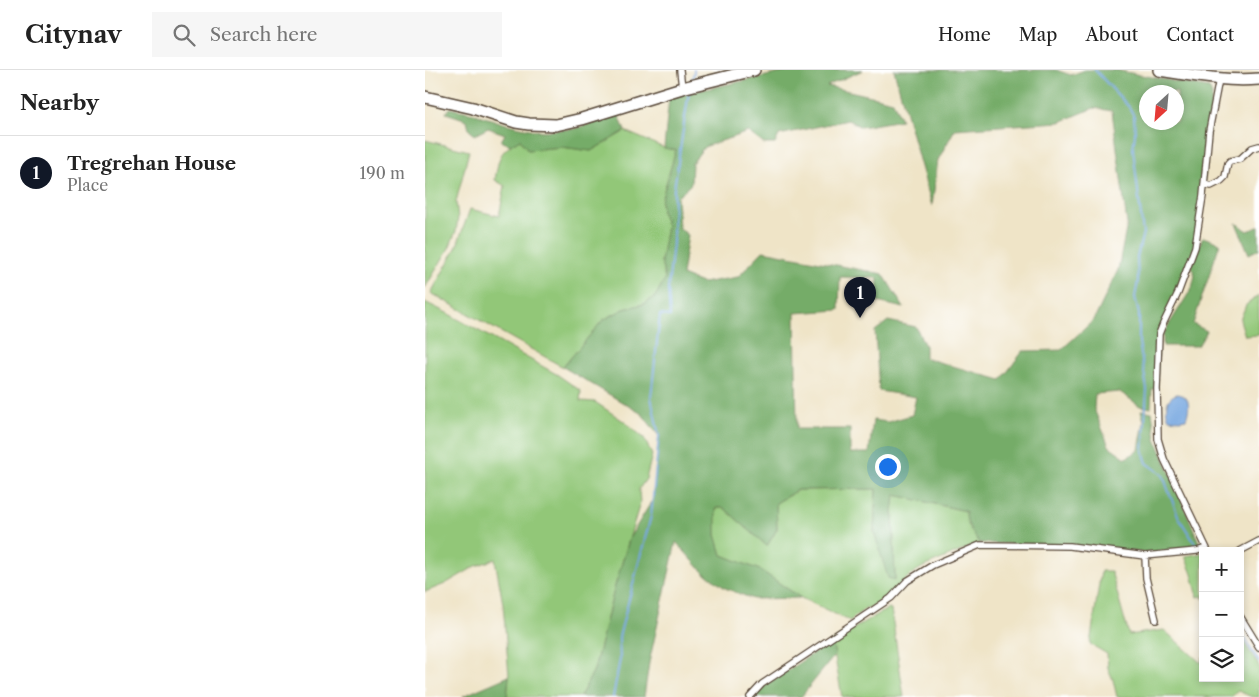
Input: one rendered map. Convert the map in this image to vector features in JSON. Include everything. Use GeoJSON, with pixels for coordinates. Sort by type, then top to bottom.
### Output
{"type":"FeatureCollection","features":[{"type":"Feature","properties":{"kind":"highway"},"geometry":{"type":"LineString","coordinates":[[425,97],[473,108],[516,122],[556,125],[582,119],[681,88],[754,70]]}},
{"type":"Feature","properties":{"kind":"highway"},"geometry":{"type":"LineString","coordinates":[[1159,70],[1219,79],[1259,79]]}},
{"type":"Feature","properties":{"kind":"street"},"geometry":{"type":"LineString","coordinates":[[680,70],[681,88]]}},
{"type":"Feature","properties":{"kind":"street"},"geometry":{"type":"LineString","coordinates":[[1202,547],[1164,460],[1158,439],[1159,334],[1178,293],[1195,247],[1209,131],[1219,79]]}},
{"type":"Feature","properties":{"kind":"street"},"geometry":{"type":"LineString","coordinates":[[1204,184],[1211,186],[1221,181],[1225,177],[1228,163],[1231,160],[1240,159],[1252,148],[1259,146]]}},
{"type":"Feature","properties":{"kind":"street"},"geometry":{"type":"LineString","coordinates":[[1244,549],[1259,542]]}},
{"type":"Feature","properties":{"kind":"street"},"geometry":{"type":"LineString","coordinates":[[750,697],[763,684],[891,598],[907,581],[933,565],[980,545],[1070,546],[1145,556],[1199,550]]}},
{"type":"Feature","properties":{"kind":"street"},"geometry":{"type":"LineString","coordinates":[[1145,556],[1146,578],[1156,620]]}},
{"type":"Feature","properties":{"kind":"street"},"geometry":{"type":"LineString","coordinates":[[1244,622],[1259,646]]}},
{"type":"Feature","properties":{"kind":"green space"},"geometry":{"type":"Polygon","coordinates":[[[794,70],[863,70],[827,86],[893,101],[901,120],[861,127],[848,120],[779,135],[775,144],[764,144],[748,132],[704,147],[692,163],[691,184],[677,197],[679,228],[688,235],[682,275],[702,283],[738,277],[763,251],[883,274],[904,308],[877,302],[878,278],[840,277],[839,310],[795,313],[797,429],[850,429],[850,453],[869,453],[873,420],[888,422],[912,415],[916,397],[879,391],[875,331],[888,321],[916,327],[925,346],[925,358],[1001,380],[1023,351],[1061,350],[1094,320],[1118,270],[1127,224],[1112,111],[1094,108],[1060,122],[955,129],[938,160],[932,206],[894,70],[1056,70],[1071,75],[1085,70],[1115,70],[1209,88],[1212,95],[1203,196],[1195,247],[1159,334],[1157,389],[1152,389],[1151,408],[1140,406],[1120,392],[1095,394],[1094,409],[1109,446],[1126,458],[1139,450],[1144,421],[1141,410],[1152,412],[1156,439],[1201,547],[1148,553],[1070,546],[980,543],[968,524],[966,511],[895,495],[893,512],[895,580],[888,578],[874,532],[876,489],[797,490],[776,503],[777,529],[767,546],[724,508],[716,508],[716,535],[722,555],[760,570],[801,598],[753,599],[725,588],[703,572],[676,542],[649,663],[644,697],[580,697],[594,670],[615,586],[630,537],[653,499],[659,436],[642,414],[563,367],[603,320],[624,309],[644,304],[655,297],[665,279],[661,261],[667,226],[662,212],[661,201],[676,150],[664,148],[669,97],[794,70]]]}},
{"type":"Feature","properties":{"kind":"green space"},"geometry":{"type":"Polygon","coordinates":[[[449,108],[469,112],[506,124],[540,131],[574,129],[619,115],[625,131],[591,151],[562,147],[528,150],[520,139],[510,145],[501,141],[505,134],[488,128],[475,135],[469,130],[467,120],[446,113],[449,108]]]}},
{"type":"Feature","properties":{"kind":"green space"},"geometry":{"type":"Polygon","coordinates":[[[625,131],[664,148],[676,150],[661,201],[662,212],[667,226],[661,261],[665,279],[655,297],[644,304],[624,309],[603,320],[563,367],[431,293],[456,248],[470,209],[499,216],[505,186],[495,180],[499,160],[504,151],[520,139],[528,150],[562,147],[591,151],[625,131]]]}},
{"type":"Feature","properties":{"kind":"green space"},"geometry":{"type":"Polygon","coordinates":[[[425,140],[469,151],[456,202],[458,218],[456,231],[449,248],[425,288],[425,140]]]}},
{"type":"Feature","properties":{"kind":"green space"},"geometry":{"type":"Polygon","coordinates":[[[1236,223],[1248,231],[1259,226],[1259,249],[1249,254],[1236,223]]]}},
{"type":"Feature","properties":{"kind":"green space"},"geometry":{"type":"Polygon","coordinates":[[[1203,237],[1220,243],[1193,324],[1207,331],[1198,346],[1163,346],[1163,334],[1192,288],[1195,275],[1191,266],[1203,237]]]}},
{"type":"Feature","properties":{"kind":"green space"},"geometry":{"type":"Polygon","coordinates":[[[1259,295],[1259,335],[1245,336],[1240,320],[1246,305],[1259,295]]]}},
{"type":"Feature","properties":{"kind":"green space"},"geometry":{"type":"Polygon","coordinates":[[[425,302],[558,375],[581,391],[580,401],[595,402],[625,422],[644,438],[652,455],[646,479],[639,489],[640,503],[615,586],[594,670],[580,697],[507,697],[509,676],[503,604],[495,559],[476,566],[445,584],[425,592],[425,302]]]}},
{"type":"Feature","properties":{"kind":"green space"},"geometry":{"type":"Polygon","coordinates":[[[876,489],[874,532],[895,580],[893,512],[895,495],[966,511],[968,524],[980,543],[923,567],[910,575],[894,592],[869,609],[867,607],[850,621],[801,598],[760,570],[722,555],[716,535],[715,508],[724,508],[767,546],[777,529],[776,503],[798,490],[876,489]]]}},
{"type":"Feature","properties":{"kind":"green space"},"geometry":{"type":"Polygon","coordinates":[[[1199,554],[1199,597],[1198,597],[1185,556],[1199,554]]]}},
{"type":"Feature","properties":{"kind":"green space"},"geometry":{"type":"Polygon","coordinates":[[[1101,571],[1111,571],[1129,635],[1164,630],[1199,661],[1199,682],[1244,682],[1244,642],[1259,666],[1259,697],[1252,697],[1238,691],[1231,697],[1117,697],[1108,668],[1107,654],[1090,644],[1101,571]]]}},
{"type":"Feature","properties":{"kind":"green space"},"geometry":{"type":"Polygon","coordinates":[[[889,608],[891,609],[904,697],[842,697],[832,641],[889,608]]]}},
{"type":"Feature","properties":{"kind":"green space"},"geometry":{"type":"Polygon","coordinates":[[[832,641],[835,655],[801,697],[754,697],[764,686],[832,641]]]}},
{"type":"Feature","properties":{"kind":"green space"},"geometry":{"type":"Polygon","coordinates":[[[509,676],[507,697],[463,696],[509,676]]]}},
{"type":"Feature","properties":{"kind":"water"},"geometry":{"type":"Polygon","coordinates":[[[1177,394],[1187,399],[1188,411],[1186,419],[1169,419],[1167,415],[1168,401],[1177,394]]]}},
{"type":"Feature","properties":{"kind":"waterway"},"geometry":{"type":"LineString","coordinates":[[692,80],[694,70]]}},
{"type":"Feature","properties":{"kind":"waterway"},"geometry":{"type":"LineString","coordinates":[[1095,70],[1129,107],[1134,116],[1135,134],[1133,149],[1143,233],[1137,257],[1138,281],[1135,297],[1139,314],[1139,342],[1147,389],[1143,451],[1147,463],[1163,475],[1179,518],[1198,548]]}},
{"type":"Feature","properties":{"kind":"waterway"},"geometry":{"type":"LineString","coordinates":[[613,697],[620,659],[619,637],[651,516],[659,436],[651,397],[660,315],[670,316],[668,289],[673,243],[674,189],[689,91]]}},
{"type":"Feature","properties":{"kind":"waterway"},"geometry":{"type":"LineString","coordinates":[[1243,637],[1259,662]]}},
{"type":"Feature","properties":{"kind":"place","name":"Tregrehan House"},"geometry":{"type":"Point","coordinates":[860,318]}}]}
